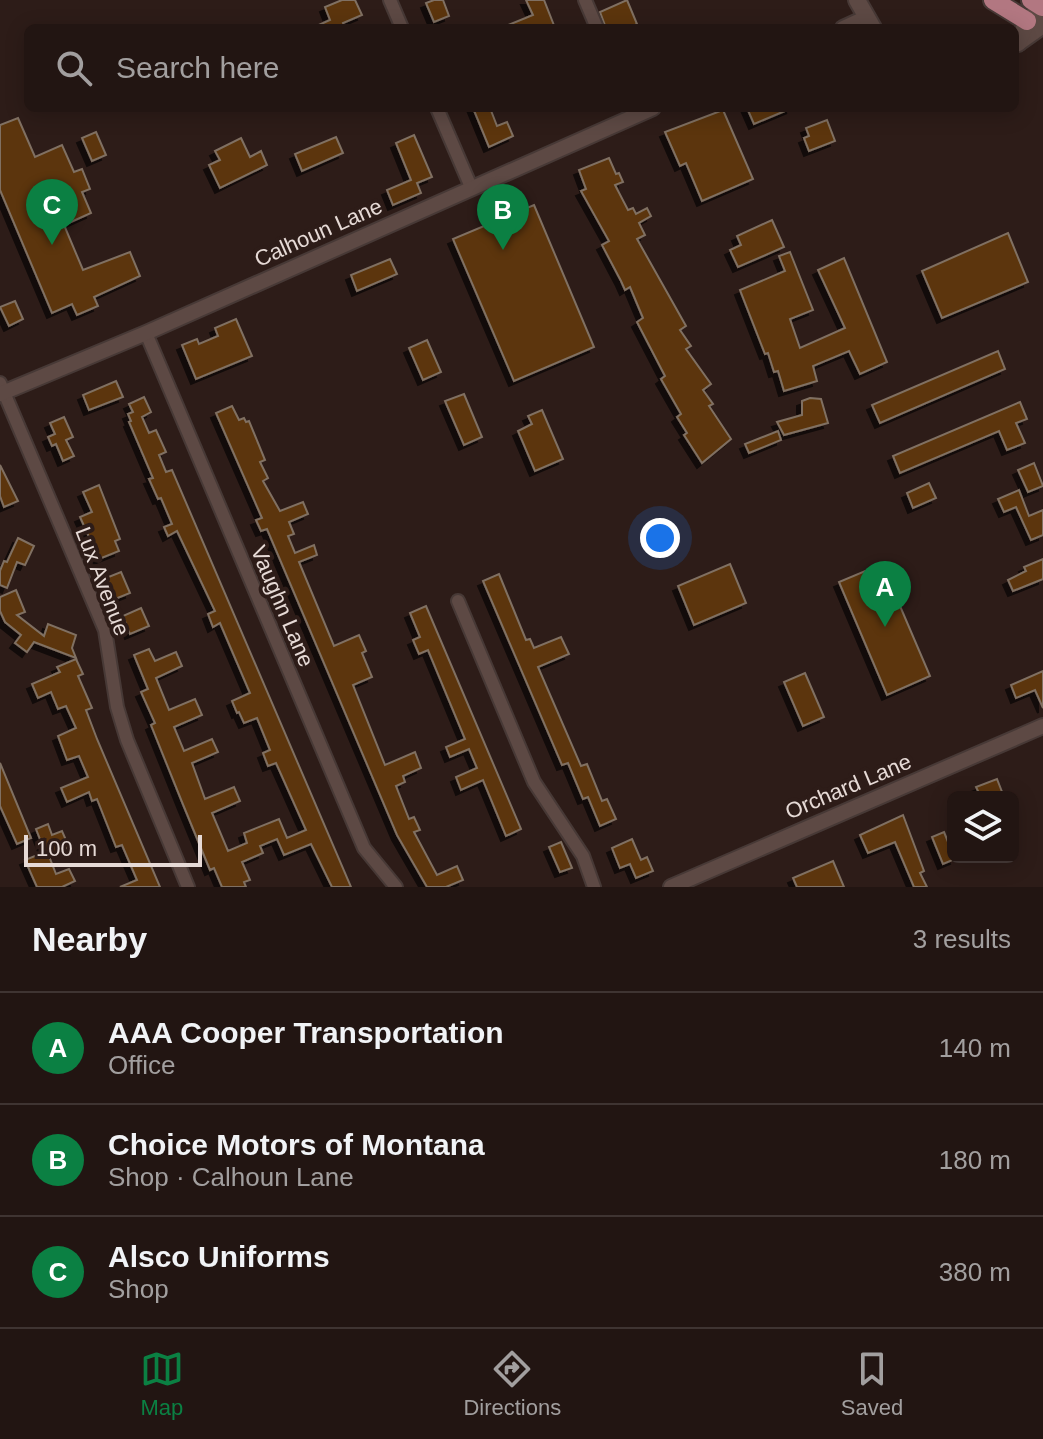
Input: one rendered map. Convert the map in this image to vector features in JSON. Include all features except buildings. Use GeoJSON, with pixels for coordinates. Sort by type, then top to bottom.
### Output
{"type":"FeatureCollection","features":[{"type":"Feature","properties":{"kind":"main road"},"geometry":{"type":"LineString","coordinates":[[857,0],[870,22]]}},
{"type":"Feature","properties":{"kind":"main road"},"geometry":{"type":"LineString","coordinates":[[993,0],[1038,26]]}},
{"type":"Feature","properties":{"kind":"main road"},"geometry":{"type":"LineString","coordinates":[[1019,42],[1038,26],[1043,7],[1031,0]]}},
{"type":"Feature","properties":{"kind":"street"},"geometry":{"type":"LineString","coordinates":[[390,0],[400,24]]}},
{"type":"Feature","properties":{"kind":"street"},"geometry":{"type":"LineString","coordinates":[[585,0],[595,24]]}},
{"type":"Feature","properties":{"kind":"street"},"geometry":{"type":"LineString","coordinates":[[439,112],[471,187]]}},
{"type":"Feature","properties":{"kind":"street","name":"Calhoun Lane"},"geometry":{"type":"LineString","coordinates":[[1,389],[146,333],[632,112]]}},
{"type":"Feature","properties":{"kind":"street","name":"Vaughn Lane"},"geometry":{"type":"LineString","coordinates":[[146,333],[364,848],[396,887]]}},
{"type":"Feature","properties":{"kind":"street","name":"Lux Avenue"},"geometry":{"type":"LineString","coordinates":[[1,389],[105,630],[117,707],[127,740],[188,887]]}},
{"type":"Feature","properties":{"kind":"street"},"geometry":{"type":"LineString","coordinates":[[458,601],[534,782],[583,856],[594,887]]}},
{"type":"Feature","properties":{"kind":"street","name":"Orchard Lane"},"geometry":{"type":"LineString","coordinates":[[671,887],[1043,726]]}},
{"type":"Feature","properties":{"kind":"place","name":"Alsco Uniforms"},"geometry":{"type":"Point","coordinates":[52,245]}},
{"type":"Feature","properties":{"kind":"place","name":"Choice Motors of Montana"},"geometry":{"type":"Point","coordinates":[503,250]}},
{"type":"Feature","properties":{"kind":"place","name":"AAA Cooper Transportation"},"geometry":{"type":"Point","coordinates":[885,627]}}]}
